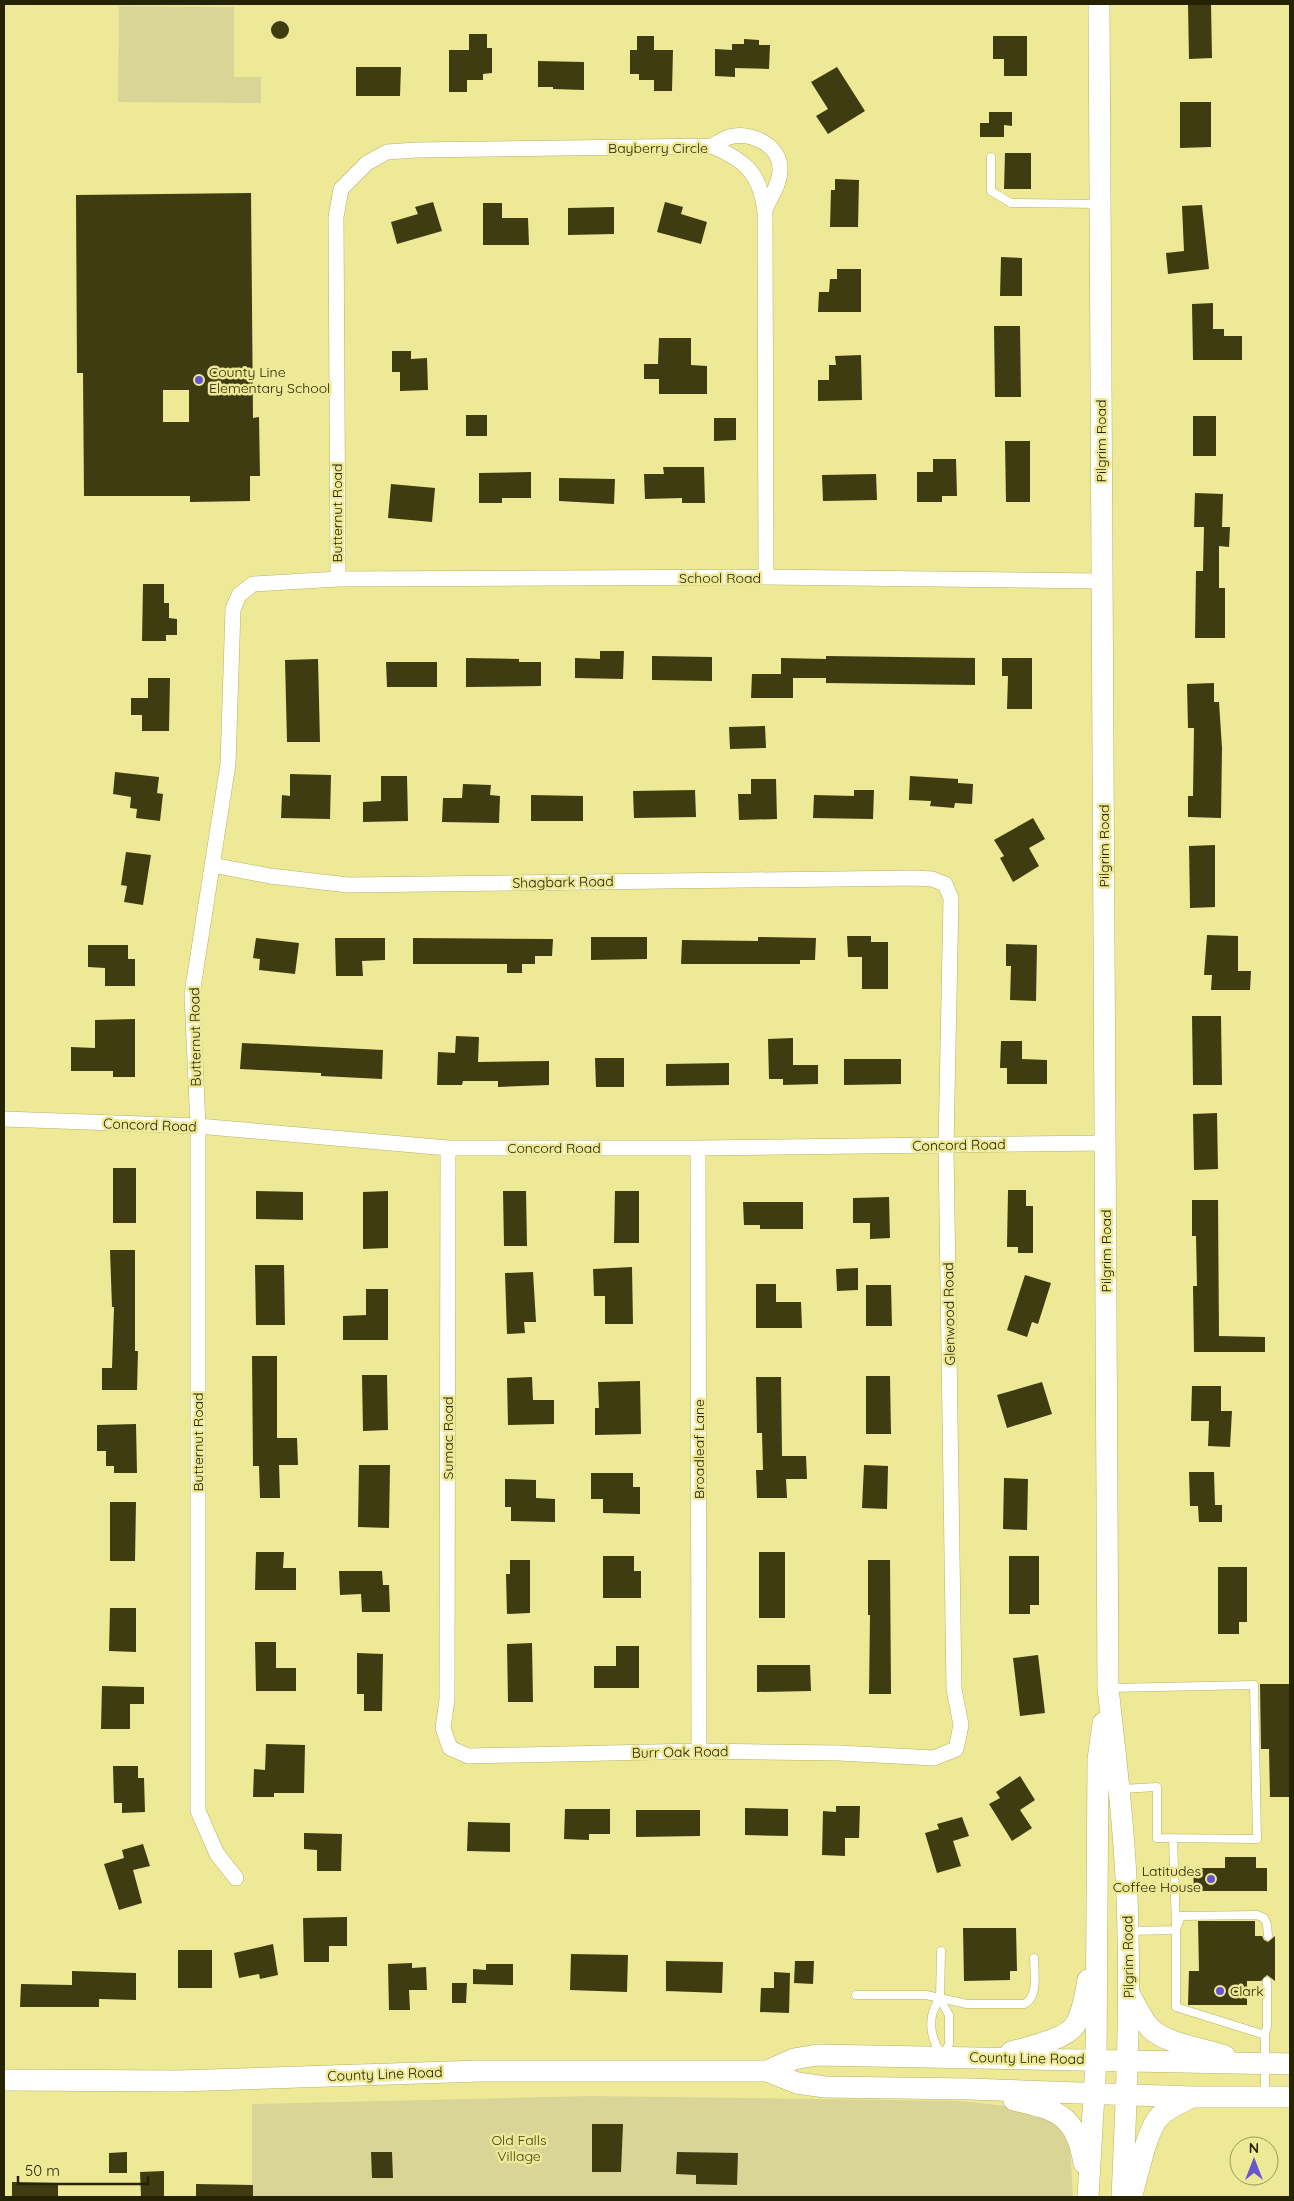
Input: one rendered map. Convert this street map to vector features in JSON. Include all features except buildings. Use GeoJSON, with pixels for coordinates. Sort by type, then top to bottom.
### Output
{"type":"FeatureCollection","features":[{"type":"Feature","properties":{"kind":"street","name":"Pilgrim Road"},"geometry":{"type":"LineString","coordinates":[[1099,4],[1108,1688],[1119,1789],[1128,1931],[1129,1994],[1122,2197]]}},
{"type":"Feature","properties":{"kind":"street"},"geometry":{"type":"LineString","coordinates":[[712,146],[729,137],[744,135],[757,138],[776,153],[780,164],[778,184],[765,212]]}},
{"type":"Feature","properties":{"kind":"street","name":"Bayberry Circle"},"geometry":{"type":"LineString","coordinates":[[336,217],[341,189],[366,163],[387,152],[712,146],[734,156],[748,168],[762,190],[765,212],[766,577]]}},
{"type":"Feature","properties":{"kind":"street","name":"Butternut Road"},"geometry":{"type":"LineString","coordinates":[[236,1878],[217,1854],[198,1811],[198,1126],[192,994],[228,764],[233,609],[239,595],[253,584],[338,579],[336,217]]}},
{"type":"Feature","properties":{"kind":"street","name":"School Road"},"geometry":{"type":"LineString","coordinates":[[338,579],[766,577],[1102,581]]}},
{"type":"Feature","properties":{"kind":"street","name":"Shagbark Road"},"geometry":{"type":"LineString","coordinates":[[212,865],[270,876],[348,885],[915,878]]}},
{"type":"Feature","properties":{"kind":"street","name":"Glenwood Road"},"geometry":{"type":"LineString","coordinates":[[915,878],[932,879],[945,884],[951,898],[946,1146],[954,1690],[961,1725],[956,1749],[934,1758]]}},
{"type":"Feature","properties":{"kind":"street","name":"Concord Road"},"geometry":{"type":"LineString","coordinates":[[4,1119],[198,1126],[448,1148],[698,1148],[1106,1143]]}},
{"type":"Feature","properties":{"kind":"street","name":"Sumac Road"},"geometry":{"type":"LineString","coordinates":[[443,1728],[447,1700],[448,1148]]}},
{"type":"Feature","properties":{"kind":"street","name":"Broadleaf Lane"},"geometry":{"type":"LineString","coordinates":[[698,1148],[699,1751]]}},
{"type":"Feature","properties":{"kind":"street","name":"Pilgrim Road"},"geometry":{"type":"LineString","coordinates":[[1087,2197],[1096,2060],[1098,1760],[1108,1688]]}},
{"type":"Feature","properties":{"kind":"street","name":"Burr Oak Road"},"geometry":{"type":"LineString","coordinates":[[443,1728],[450,1748],[468,1756],[699,1751],[839,1753],[934,1758]]}},
{"type":"Feature","properties":{"kind":"street"},"geometry":{"type":"LineString","coordinates":[[990,2058],[1050,2040],[1073,2027],[1082,2006],[1097,1932],[1128,1931]]}},
{"type":"Feature","properties":{"kind":"street"},"geometry":{"type":"LineString","coordinates":[[1129,1994],[1146,2022],[1160,2035],[1174,2041],[1261,2065]]}},
{"type":"Feature","properties":{"kind":"street","name":"County Line Road"},"geometry":{"type":"LineString","coordinates":[[767,2071],[794,2059],[817,2055],[943,2056],[1261,2065],[1290,2064]]}},
{"type":"Feature","properties":{"kind":"street"},"geometry":{"type":"LineString","coordinates":[[943,2056],[944,2089]]}},
{"type":"Feature","properties":{"kind":"street","name":"County Line Road"},"geometry":{"type":"LineString","coordinates":[[4,2080],[178,2080],[480,2071],[767,2071],[793,2082],[817,2086],[1192,2097],[1290,2097]]}},
{"type":"Feature","properties":{"kind":"street"},"geometry":{"type":"LineString","coordinates":[[970,2089],[1048,2108],[1067,2120],[1076,2133],[1084,2161],[1087,2197]]}},
{"type":"Feature","properties":{"kind":"street"},"geometry":{"type":"LineString","coordinates":[[1130,2197],[1156,2120],[1165,2112],[1192,2097]]}},
{"type":"Feature","properties":{"kind":"lane"},"geometry":{"type":"LineString","coordinates":[[991,157],[991,191],[1010,203],[1100,204]]}},
{"type":"Feature","properties":{"kind":"lane"},"geometry":{"type":"LineString","coordinates":[[1108,1688],[1254,1685],[1257,1838],[1157,1838],[1157,1787],[1119,1789]]}},
{"type":"Feature","properties":{"kind":"lane"},"geometry":{"type":"LineString","coordinates":[[1173,1838],[1176,2007],[1265,2035]]}},
{"type":"Feature","properties":{"kind":"lane"},"geometry":{"type":"LineString","coordinates":[[1176,1930],[1181,1916],[1257,1915],[1264,1918],[1267,1924],[1268,1936]]}},
{"type":"Feature","properties":{"kind":"lane"},"geometry":{"type":"LineString","coordinates":[[1128,1931],[1176,1930]]}},
{"type":"Feature","properties":{"kind":"lane"},"geometry":{"type":"LineString","coordinates":[[940,1999],[933,2009],[932,2032],[936,2046],[943,2056],[949,2044],[949,2014],[940,1999],[941,1951]]}},
{"type":"Feature","properties":{"kind":"lane"},"geometry":{"type":"LineString","coordinates":[[856,1994],[917,1994],[967,2004],[1028,2003],[1032,1998],[1033,1991],[1034,1958]]}},
{"type":"Feature","properties":{"kind":"lane"},"geometry":{"type":"LineString","coordinates":[[1265,2097],[1261,2065],[1267,2026],[1267,1981]]}},
{"type":"Feature","properties":{"kind":"green space"},"geometry":{"type":"Polygon","coordinates":[[[119,6],[234,7],[234,77],[261,77],[261,103],[118,102],[119,6]]]}},
{"type":"Feature","properties":{"kind":"green space","name":"Old Falls Village"},"geometry":{"type":"Polygon","coordinates":[[[590,2096],[960,2101],[1034,2109],[1058,2122],[1070,2144],[1073,2197],[252,2197],[252,2104],[590,2096]]]}},
{"type":"Feature","properties":{"kind":"place","name":"County Line Elementary School"},"geometry":{"type":"Point","coordinates":[199,380]}},
{"type":"Feature","properties":{"kind":"place","name":"Latitudes Coffee House"},"geometry":{"type":"Point","coordinates":[1211,1879]}},
{"type":"Feature","properties":{"kind":"place","name":"Clark"},"geometry":{"type":"Point","coordinates":[1220,1991]}}]}
